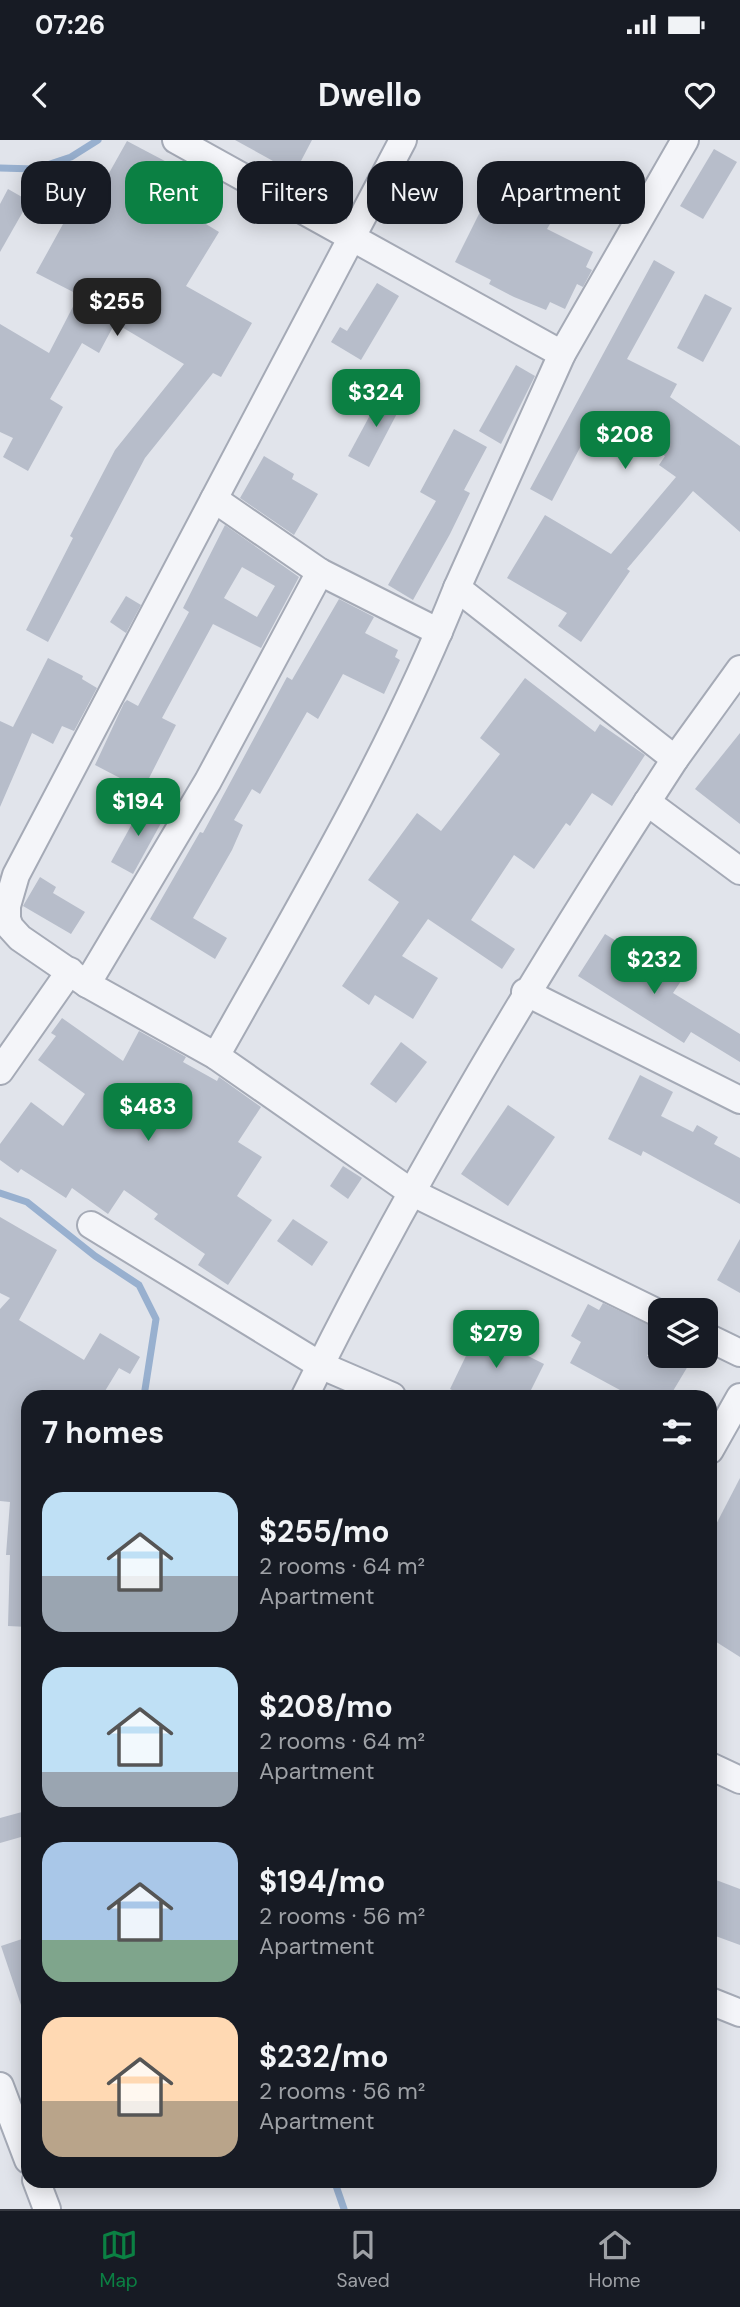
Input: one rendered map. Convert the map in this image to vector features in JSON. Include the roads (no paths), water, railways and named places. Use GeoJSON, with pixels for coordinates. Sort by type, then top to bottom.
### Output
{"type":"FeatureCollection","features":[{"type":"Feature","properties":{"kind":"street"},"geometry":{"type":"LineString","coordinates":[[176,140],[562,354]]}},
{"type":"Feature","properties":{"kind":"street"},"geometry":{"type":"LineString","coordinates":[[403,140],[16,875],[7,906],[10,927],[20,938],[78,978],[216,1056],[411,1192],[648,1308]]}},
{"type":"Feature","properties":{"kind":"street"},"geometry":{"type":"LineString","coordinates":[[216,1056],[357,805],[439,632],[562,354],[685,140]]}},
{"type":"Feature","properties":{"kind":"street"},"geometry":{"type":"LineString","coordinates":[[214,499],[320,572],[439,632]]}},
{"type":"Feature","properties":{"kind":"street"},"geometry":{"type":"LineString","coordinates":[[0,1071],[78,978],[208,781],[320,572]]}},
{"type":"Feature","properties":{"kind":"street"},"geometry":{"type":"LineString","coordinates":[[457,587],[675,759]]}},
{"type":"Feature","properties":{"kind":"street"},"geometry":{"type":"LineString","coordinates":[[308,1390],[411,1192],[525,992],[675,759],[740,668]]}},
{"type":"Feature","properties":{"kind":"street"},"geometry":{"type":"LineString","coordinates":[[647,802],[740,871]]}},
{"type":"Feature","properties":{"kind":"street"},"geometry":{"type":"LineString","coordinates":[[525,992],[740,1100]]}},
{"type":"Feature","properties":{"kind":"street"},"geometry":{"type":"LineString","coordinates":[[91,1225],[320,1365],[378,1390]]}},
{"type":"Feature","properties":{"kind":"street"},"geometry":{"type":"LineString","coordinates":[[718,1342],[740,1353]]}},
{"type":"Feature","properties":{"kind":"street"},"geometry":{"type":"LineString","coordinates":[[717,1438],[740,1397]]}},
{"type":"Feature","properties":{"kind":"street"},"geometry":{"type":"LineString","coordinates":[[717,1769],[740,1780]]}},
{"type":"Feature","properties":{"kind":"street"},"geometry":{"type":"LineString","coordinates":[[717,2004],[740,2013]]}},
{"type":"Feature","properties":{"kind":"street"},"geometry":{"type":"LineString","coordinates":[[0,2086],[21,2142]]}},
{"type":"Feature","properties":{"kind":"street"},"geometry":{"type":"LineString","coordinates":[[39,2188],[47,2209]]}},
{"type":"Feature","properties":{"kind":"waterway"},"geometry":{"type":"LineString","coordinates":[[0,168],[35,169],[71,157],[98,140]]}},
{"type":"Feature","properties":{"kind":"waterway"},"geometry":{"type":"LineString","coordinates":[[0,1193],[27,1202],[95,1256],[139,1285],[156,1319],[145,1390]]}},
{"type":"Feature","properties":{"kind":"waterway"},"geometry":{"type":"LineString","coordinates":[[337,2188],[344,2209]]}}]}
